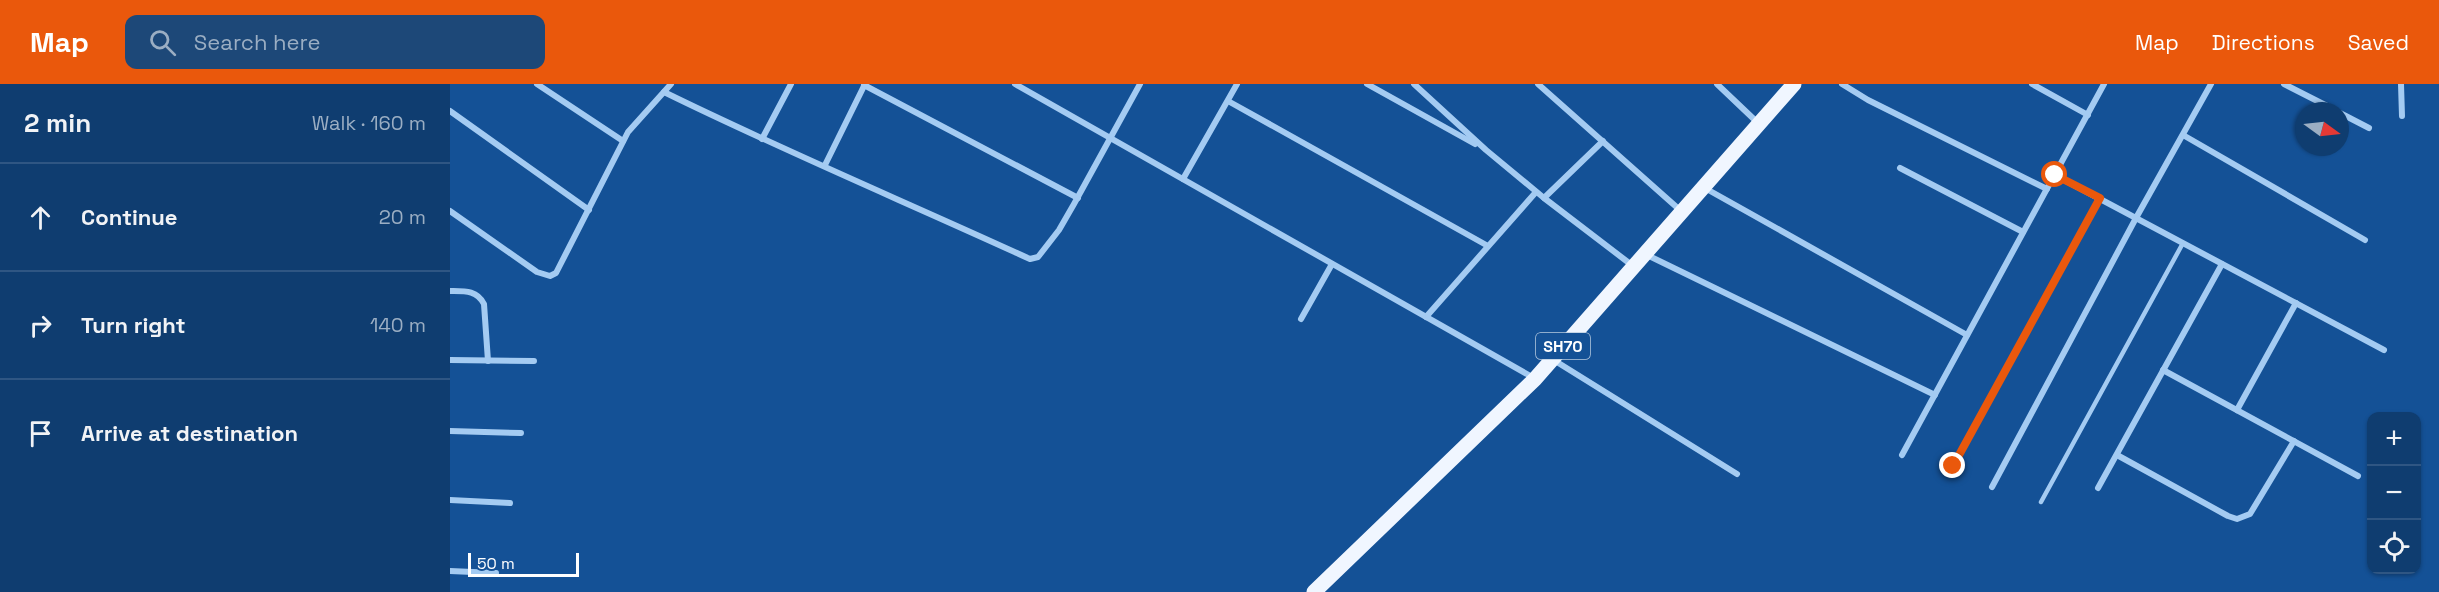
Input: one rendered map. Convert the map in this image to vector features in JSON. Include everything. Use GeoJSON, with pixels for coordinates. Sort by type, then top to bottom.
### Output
{"type":"FeatureCollection","features":[{"type":"Feature","properties":{"kind":"main road","name":"SH70"},"geometry":{"type":"LineString","coordinates":[[1314,592],[1534,379],[1794,84]]}},
{"type":"Feature","properties":{"kind":"street"},"geometry":{"type":"LineString","coordinates":[[537,84],[623,141]]}},
{"type":"Feature","properties":{"kind":"street"},"geometry":{"type":"LineString","coordinates":[[450,211],[537,272],[550,276],[556,273],[623,141],[671,84]]}},
{"type":"Feature","properties":{"kind":"street"},"geometry":{"type":"LineString","coordinates":[[762,139],[791,84]]}},
{"type":"Feature","properties":{"kind":"street"},"geometry":{"type":"LineString","coordinates":[[1015,84],[1534,379]]}},
{"type":"Feature","properties":{"kind":"street"},"geometry":{"type":"LineString","coordinates":[[664,92],[762,139],[825,165],[1030,259],[1038,257],[1044,251],[1078,198],[1140,84]]}},
{"type":"Feature","properties":{"kind":"street"},"geometry":{"type":"LineString","coordinates":[[1183,179],[1238,84]]}},
{"type":"Feature","properties":{"kind":"street"},"geometry":{"type":"LineString","coordinates":[[1367,84],[1486,150]]}},
{"type":"Feature","properties":{"kind":"street"},"geometry":{"type":"LineString","coordinates":[[1414,84],[1536,192],[1634,266]]}},
{"type":"Feature","properties":{"kind":"street"},"geometry":{"type":"LineString","coordinates":[[1420,90],[1426,84]]}},
{"type":"Feature","properties":{"kind":"street"},"geometry":{"type":"LineString","coordinates":[[1538,84],[1682,211]]}},
{"type":"Feature","properties":{"kind":"street"},"geometry":{"type":"LineString","coordinates":[[1717,84],[1759,124]]}},
{"type":"Feature","properties":{"kind":"street"},"geometry":{"type":"LineString","coordinates":[[1842,84],[1868,100],[2047,189]]}},
{"type":"Feature","properties":{"kind":"street"},"geometry":{"type":"LineString","coordinates":[[2032,84],[2088,115]]}},
{"type":"Feature","properties":{"kind":"street"},"geometry":{"type":"LineString","coordinates":[[1902,454],[2104,84]]}},
{"type":"Feature","properties":{"kind":"street"},"geometry":{"type":"LineString","coordinates":[[1992,487],[2136,218],[2211,84]]}},
{"type":"Feature","properties":{"kind":"street"},"geometry":{"type":"LineString","coordinates":[[2284,84],[2319,102]]}},
{"type":"Feature","properties":{"kind":"street"},"geometry":{"type":"LineString","coordinates":[[2401,84],[2403,116]]}},
{"type":"Feature","properties":{"kind":"street"},"geometry":{"type":"LineString","coordinates":[[825,165],[865,85],[1078,198]]}},
{"type":"Feature","properties":{"kind":"street"},"geometry":{"type":"LineString","coordinates":[[1228,101],[1488,246]]}},
{"type":"Feature","properties":{"kind":"street"},"geometry":{"type":"LineString","coordinates":[[450,111],[589,210]]}},
{"type":"Feature","properties":{"kind":"street"},"geometry":{"type":"LineString","coordinates":[[2349,118],[2369,128]]}},
{"type":"Feature","properties":{"kind":"street"},"geometry":{"type":"LineString","coordinates":[[2182,135],[2365,240]]}},
{"type":"Feature","properties":{"kind":"street"},"geometry":{"type":"LineString","coordinates":[[1544,198],[1603,141]]}},
{"type":"Feature","properties":{"kind":"street"},"geometry":{"type":"LineString","coordinates":[[1900,168],[2023,232]]}},
{"type":"Feature","properties":{"kind":"street"},"geometry":{"type":"LineString","coordinates":[[2055,175],[2384,350]]}},
{"type":"Feature","properties":{"kind":"street"},"geometry":{"type":"LineString","coordinates":[[1703,187],[1967,335]]}},
{"type":"Feature","properties":{"kind":"street"},"geometry":{"type":"LineString","coordinates":[[1426,317],[1536,192]]}},
{"type":"Feature","properties":{"kind":"street"},"geometry":{"type":"LineString","coordinates":[[1645,254],[1935,395]]}},
{"type":"Feature","properties":{"kind":"street"},"geometry":{"type":"LineString","coordinates":[[1300,319],[1332,264]]}},
{"type":"Feature","properties":{"kind":"street"},"geometry":{"type":"LineString","coordinates":[[2098,488],[2222,264]]}},
{"type":"Feature","properties":{"kind":"street"},"geometry":{"type":"LineString","coordinates":[[450,291],[474,293],[484,304],[488,360]]}},
{"type":"Feature","properties":{"kind":"street"},"geometry":{"type":"LineString","coordinates":[[2237,410],[2296,303]]}},
{"type":"Feature","properties":{"kind":"street"},"geometry":{"type":"LineString","coordinates":[[1552,359],[1737,474]]}},
{"type":"Feature","properties":{"kind":"street"},"geometry":{"type":"LineString","coordinates":[[450,360],[534,361]]}},
{"type":"Feature","properties":{"kind":"street"},"geometry":{"type":"LineString","coordinates":[[2163,370],[2358,476]]}},
{"type":"Feature","properties":{"kind":"street"},"geometry":{"type":"LineString","coordinates":[[450,431],[522,433]]}},
{"type":"Feature","properties":{"kind":"street"},"geometry":{"type":"LineString","coordinates":[[2116,455],[2228,516],[2238,519],[2250,514],[2294,441]]}},
{"type":"Feature","properties":{"kind":"street"},"geometry":{"type":"LineString","coordinates":[[450,500],[510,503]]}},
{"type":"Feature","properties":{"kind":"street"},"geometry":{"type":"LineString","coordinates":[[450,571],[496,573]]}},
{"type":"Feature","properties":{"kind":"lane"},"geometry":{"type":"LineString","coordinates":[[1953,466],[2100,198]]}},
{"type":"Feature","properties":{"kind":"lane"},"geometry":{"type":"LineString","coordinates":[[2041,502],[2183,243]]}},
{"type":"Feature","properties":{"kind":"route"},"geometry":{"type":"LineString","coordinates":[[1953,466],[2100,198],[2055,175]]}}]}
